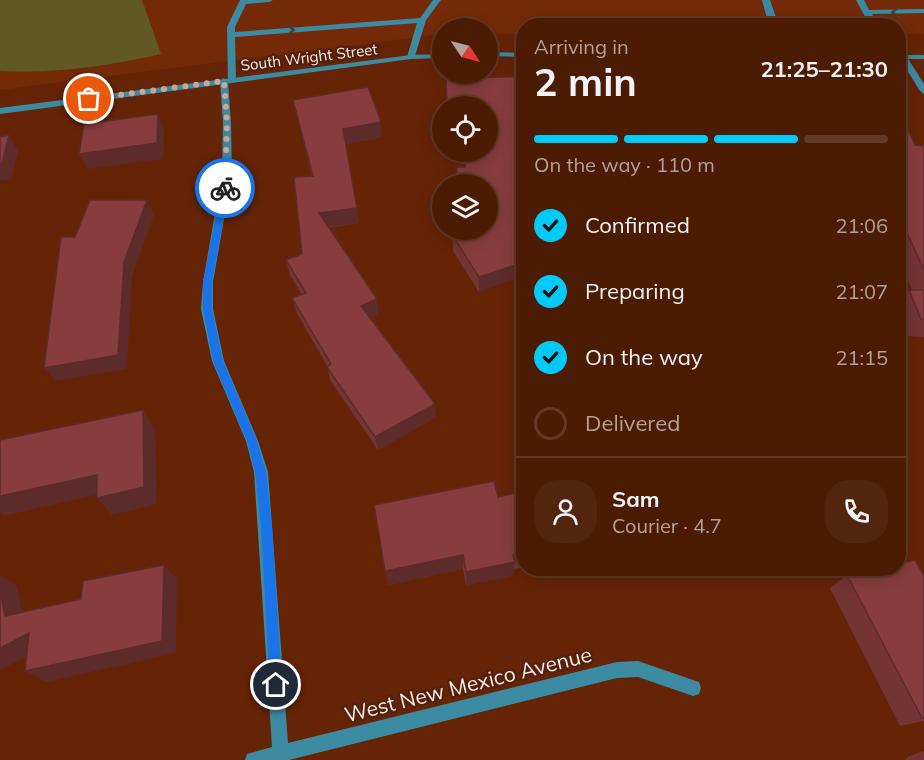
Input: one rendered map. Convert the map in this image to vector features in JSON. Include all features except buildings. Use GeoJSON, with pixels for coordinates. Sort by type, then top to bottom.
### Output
{"type":"FeatureCollection","features":[{"type":"Feature","properties":{"kind":"street"},"geometry":{"type":"LineString","coordinates":[[269,0],[244,1],[231,27],[227,173],[208,282],[207,309],[218,361],[252,441],[261,472],[280,756]]}},
{"type":"Feature","properties":{"kind":"street"},"geometry":{"type":"LineString","coordinates":[[411,57],[422,20],[436,0]]}},
{"type":"Feature","properties":{"kind":"street"},"geometry":{"type":"LineString","coordinates":[[766,0],[772,18]]}},
{"type":"Feature","properties":{"kind":"street"},"geometry":{"type":"LineString","coordinates":[[860,0],[870,18]]}},
{"type":"Feature","properties":{"kind":"street"},"geometry":{"type":"LineString","coordinates":[[867,12],[924,11]]}},
{"type":"Feature","properties":{"kind":"street"},"geometry":{"type":"LineString","coordinates":[[231,35],[422,20]]}},
{"type":"Feature","properties":{"kind":"street"},"geometry":{"type":"LineString","coordinates":[[498,54],[516,55]]}},
{"type":"Feature","properties":{"kind":"street","name":"South Wright Street"},"geometry":{"type":"LineString","coordinates":[[0,111],[411,57],[432,56]]}},
{"type":"Feature","properties":{"kind":"street"},"geometry":{"type":"LineString","coordinates":[[906,57],[924,57]]}},
{"type":"Feature","properties":{"kind":"street"},"geometry":{"type":"LineString","coordinates":[[906,64],[924,91]]}},
{"type":"Feature","properties":{"kind":"street","name":"West New Mexico Avenue"},"geometry":{"type":"LineString","coordinates":[[253,760],[280,756],[617,670],[638,669],[693,688]]}},
{"type":"Feature","properties":{"kind":"shaded area"},"geometry":{"type":"Polygon","coordinates":[[[0,0],[924,0],[924,34],[906,34],[906,18],[516,18],[516,34],[498,34],[498,18],[432,18],[432,35],[0,90],[0,0]]]}},
{"type":"Feature","properties":{"kind":"shaded area"},"geometry":{"type":"Polygon","coordinates":[[[0,0],[142,0],[161,54],[81,68],[0,71],[0,0]]]}},
{"type":"Feature","properties":{"kind":"way so far"},"geometry":{"type":"LineString","coordinates":[[89,99],[224,81],[227,123],[225,188]]}},
{"type":"Feature","properties":{"kind":"route"},"geometry":{"type":"LineString","coordinates":[[225,188],[208,282],[207,309],[211,337],[218,361],[252,441],[261,472],[276,685]]}}]}
